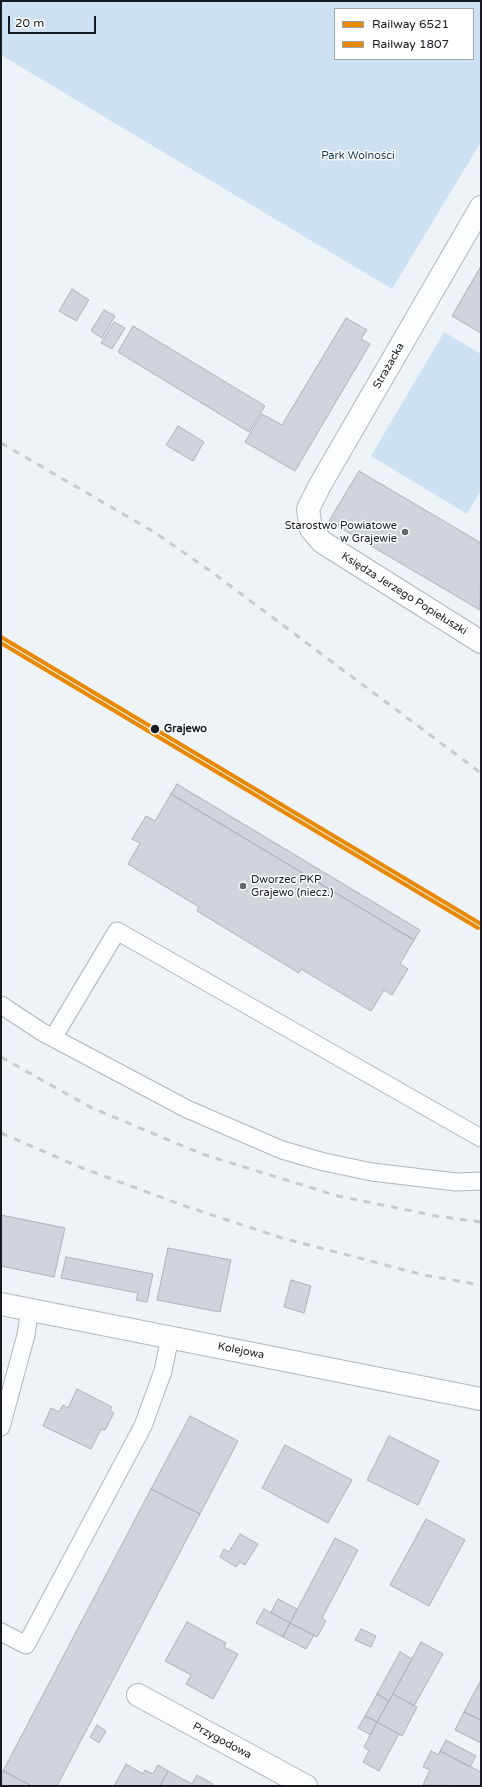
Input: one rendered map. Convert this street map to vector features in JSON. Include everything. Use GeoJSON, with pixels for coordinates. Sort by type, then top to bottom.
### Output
{"type":"FeatureCollection","features":[{"type":"Feature","properties":{"kind":"street","name":"Strażacka"},"geometry":{"type":"LineString","coordinates":[[310,529],[308,509],[320,485],[481,207]]}},
{"type":"Feature","properties":{"kind":"street","name":"Księdza Jerzego Popiełuszki"},"geometry":{"type":"LineString","coordinates":[[310,529],[322,542],[339,554],[481,642]]}},
{"type":"Feature","properties":{"kind":"street","name":"Kolejowa"},"geometry":{"type":"LineString","coordinates":[[1,1304],[30,1308],[481,1399]]}},
{"type":"Feature","properties":{"kind":"street","name":"Przygodowa"},"geometry":{"type":"LineString","coordinates":[[138,1695],[306,1786]]}},
{"type":"Feature","properties":{"kind":"lane"},"geometry":{"type":"LineString","coordinates":[[53,1038],[116,931],[481,1138]]}},
{"type":"Feature","properties":{"kind":"lane"},"geometry":{"type":"LineString","coordinates":[[1,1005],[53,1038],[187,1108],[282,1150],[324,1162],[372,1172],[456,1182],[481,1181]]}},
{"type":"Feature","properties":{"kind":"lane"},"geometry":{"type":"LineString","coordinates":[[1,1426],[26,1335],[30,1308]]}},
{"type":"Feature","properties":{"kind":"lane"},"geometry":{"type":"LineString","coordinates":[[1,1632],[26,1645],[143,1426],[163,1371],[170,1337]]}},
{"type":"Feature","properties":{"kind":"green space","name":"Park Wolności"},"geometry":{"type":"Polygon","coordinates":[[[1,1],[481,1],[481,142],[392,289],[1,55],[1,1]]]}},
{"type":"Feature","properties":{"kind":"green space"},"geometry":{"type":"Polygon","coordinates":[[[444,332],[481,354],[481,490],[467,514],[371,456],[444,332]]]}},
{"type":"Feature","properties":{"kind":"building"},"geometry":{"type":"Polygon","coordinates":[[[481,266],[481,333],[452,316],[481,266]]]}},
{"type":"Feature","properties":{"kind":"building"},"geometry":{"type":"Polygon","coordinates":[[[72,289],[89,300],[76,321],[59,311],[72,289]]]}},
{"type":"Feature","properties":{"kind":"building"},"geometry":{"type":"Polygon","coordinates":[[[104,310],[115,316],[102,338],[91,331],[104,310]]]}},
{"type":"Feature","properties":{"kind":"building"},"geometry":{"type":"Polygon","coordinates":[[[346,318],[367,330],[361,339],[370,344],[295,471],[245,442],[262,414],[282,425],[346,318]]]}},
{"type":"Feature","properties":{"kind":"building"},"geometry":{"type":"Polygon","coordinates":[[[114,322],[125,328],[112,349],[101,343],[114,322]]]}},
{"type":"Feature","properties":{"kind":"building"},"geometry":{"type":"Polygon","coordinates":[[[133,326],[265,406],[249,432],[118,352],[133,326]]]}},
{"type":"Feature","properties":{"kind":"building"},"geometry":{"type":"Polygon","coordinates":[[[178,426],[204,442],[193,461],[166,445],[178,426]]]}},
{"type":"Feature","properties":{"kind":"building","name":"Starostwo Powiatowe w Grajewie"},"geometry":{"type":"Polygon","coordinates":[[[359,471],[481,543],[480,610],[329,521],[359,471]]]}},
{"type":"Feature","properties":{"kind":"building"},"geometry":{"type":"Polygon","coordinates":[[[177,784],[420,930],[414,940],[171,794],[177,784]]]}},
{"type":"Feature","properties":{"kind":"building","name":"Dworzec PKP Grajewo (niecz.)"},"geometry":{"type":"Polygon","coordinates":[[[171,794],[414,940],[400,964],[408,969],[392,995],[384,990],[371,1011],[301,969],[299,973],[197,911],[199,907],[128,864],[140,843],[132,839],[146,816],[155,821],[171,794]]]}},
{"type":"Feature","properties":{"kind":"building"},"geometry":{"type":"Polygon","coordinates":[[[1,1215],[65,1228],[54,1277],[1,1266],[1,1215]]]}},
{"type":"Feature","properties":{"kind":"building"},"geometry":{"type":"Polygon","coordinates":[[[168,1248],[231,1260],[220,1312],[157,1300],[168,1248]]]}},
{"type":"Feature","properties":{"kind":"building"},"geometry":{"type":"Polygon","coordinates":[[[66,1257],[153,1274],[147,1302],[136,1300],[138,1293],[61,1278],[66,1257]]]}},
{"type":"Feature","properties":{"kind":"building"},"geometry":{"type":"Polygon","coordinates":[[[291,1280],[311,1286],[304,1313],[284,1307],[291,1280]]]}},
{"type":"Feature","properties":{"kind":"building"},"geometry":{"type":"Polygon","coordinates":[[[77,1389],[112,1407],[110,1410],[114,1413],[105,1430],[101,1429],[91,1449],[43,1426],[51,1408],[59,1412],[63,1405],[68,1408],[77,1389]]]}},
{"type":"Feature","properties":{"kind":"building"},"geometry":{"type":"Polygon","coordinates":[[[190,1416],[238,1441],[200,1514],[151,1489],[190,1416]]]}},
{"type":"Feature","properties":{"kind":"building"},"geometry":{"type":"Polygon","coordinates":[[[389,1436],[439,1461],[418,1505],[367,1480],[389,1436]]]}},
{"type":"Feature","properties":{"kind":"building"},"geometry":{"type":"Polygon","coordinates":[[[285,1445],[352,1480],[328,1523],[262,1488],[285,1445]]]}},
{"type":"Feature","properties":{"kind":"building"},"geometry":{"type":"Polygon","coordinates":[[[151,1489],[200,1514],[57,1786],[32,1786],[3,1771],[151,1489]]]}},
{"type":"Feature","properties":{"kind":"building"},"geometry":{"type":"Polygon","coordinates":[[[426,1519],[465,1540],[429,1606],[390,1585],[426,1519]]]}},
{"type":"Feature","properties":{"kind":"building"},"geometry":{"type":"Polygon","coordinates":[[[240,1534],[258,1544],[245,1565],[240,1562],[236,1567],[220,1557],[224,1549],[229,1552],[240,1534]]]}},
{"type":"Feature","properties":{"kind":"building"},"geometry":{"type":"Polygon","coordinates":[[[335,1538],[358,1550],[322,1618],[326,1621],[317,1637],[290,1623],[335,1538]]]}},
{"type":"Feature","properties":{"kind":"building"},"geometry":{"type":"Polygon","coordinates":[[[278,1599],[297,1609],[290,1623],[271,1612],[278,1599]]]}},
{"type":"Feature","properties":{"kind":"building"},"geometry":{"type":"Polygon","coordinates":[[[264,1609],[290,1623],[283,1637],[256,1623],[264,1609]]]}},
{"type":"Feature","properties":{"kind":"building"},"geometry":{"type":"Polygon","coordinates":[[[187,1622],[226,1643],[224,1647],[238,1654],[213,1699],[186,1684],[191,1675],[165,1661],[187,1622]]]}},
{"type":"Feature","properties":{"kind":"building"},"geometry":{"type":"Polygon","coordinates":[[[290,1623],[314,1635],[306,1649],[283,1637],[290,1623]]]}},
{"type":"Feature","properties":{"kind":"building"},"geometry":{"type":"Polygon","coordinates":[[[361,1629],[376,1636],[371,1647],[355,1640],[361,1629]]]}},
{"type":"Feature","properties":{"kind":"building"},"geometry":{"type":"Polygon","coordinates":[[[421,1642],[443,1654],[414,1706],[393,1694],[421,1642]]]}},
{"type":"Feature","properties":{"kind":"building"},"geometry":{"type":"Polygon","coordinates":[[[400,1652],[412,1659],[389,1701],[377,1694],[400,1652]]]}},
{"type":"Feature","properties":{"kind":"building"},"geometry":{"type":"Polygon","coordinates":[[[481,1680],[481,1720],[464,1712],[481,1680]]]}},
{"type":"Feature","properties":{"kind":"building"},"geometry":{"type":"Polygon","coordinates":[[[377,1694],[389,1701],[377,1722],[365,1716],[377,1694]]]}},
{"type":"Feature","properties":{"kind":"building"},"geometry":{"type":"Polygon","coordinates":[[[393,1694],[417,1707],[402,1736],[377,1722],[393,1694]]]}},
{"type":"Feature","properties":{"kind":"building"},"geometry":{"type":"Polygon","coordinates":[[[464,1712],[481,1720],[481,1743],[455,1730],[464,1712]]]}},
{"type":"Feature","properties":{"kind":"building"},"geometry":{"type":"Polygon","coordinates":[[[365,1716],[377,1722],[371,1735],[358,1728],[365,1716]]]}},
{"type":"Feature","properties":{"kind":"building"},"geometry":{"type":"Polygon","coordinates":[[[377,1722],[399,1734],[379,1771],[363,1762],[369,1751],[364,1747],[377,1722]]]}},
{"type":"Feature","properties":{"kind":"building"},"geometry":{"type":"Polygon","coordinates":[[[97,1725],[106,1731],[99,1743],[90,1737],[97,1725]]]}},
{"type":"Feature","properties":{"kind":"building"},"geometry":{"type":"Polygon","coordinates":[[[446,1740],[476,1756],[470,1767],[440,1751],[446,1740]]]}},
{"type":"Feature","properties":{"kind":"building"},"geometry":{"type":"Polygon","coordinates":[[[431,1751],[439,1755],[440,1751],[481,1772],[481,1786],[423,1785],[430,1770],[423,1767],[431,1751]]]}},
{"type":"Feature","properties":{"kind":"building"},"geometry":{"type":"Polygon","coordinates":[[[126,1764],[143,1774],[145,1770],[153,1774],[158,1765],[168,1771],[160,1786],[114,1786],[126,1764]]]}},
{"type":"Feature","properties":{"kind":"building"},"geometry":{"type":"Polygon","coordinates":[[[1,1771],[3,1771],[32,1786],[1,1786],[1,1771]]]}},
{"type":"Feature","properties":{"kind":"building"},"geometry":{"type":"Polygon","coordinates":[[[168,1771],[192,1784],[197,1775],[213,1784],[211,1786],[160,1786],[168,1771]]]}},
{"type":"Feature","properties":{"kind":"railway"},"geometry":{"type":"LineString","coordinates":[[1,443],[154,532],[213,573],[481,773]]}},
{"type":"Feature","properties":{"kind":"railway"},"geometry":{"type":"LineString","coordinates":[[1,1057],[90,1107],[202,1154],[338,1196],[436,1216],[481,1222]]}},
{"type":"Feature","properties":{"kind":"railway"},"geometry":{"type":"LineString","coordinates":[[1,1133],[82,1168],[182,1205],[282,1238],[424,1275],[481,1285]]}},
{"type":"Feature","properties":{"kind":"rail line","name":"6521"},"geometry":{"type":"LineString","coordinates":[[1,637],[481,924]]}},
{"type":"Feature","properties":{"kind":"rail line","name":"1807"},"geometry":{"type":"LineString","coordinates":[[1,643],[478,928]]}},
{"type":"Feature","properties":{"kind":"place","name":"Starostwo Powiatowe w Grajewie"},"geometry":{"type":"Point","coordinates":[405,532]}},
{"type":"Feature","properties":{"kind":"place","name":"Grajewo"},"geometry":{"type":"Point","coordinates":[155,729]}},
{"type":"Feature","properties":{"kind":"place","name":"Dworzec PKP Grajewo (niecz.)"},"geometry":{"type":"Point","coordinates":[243,886]}}]}
